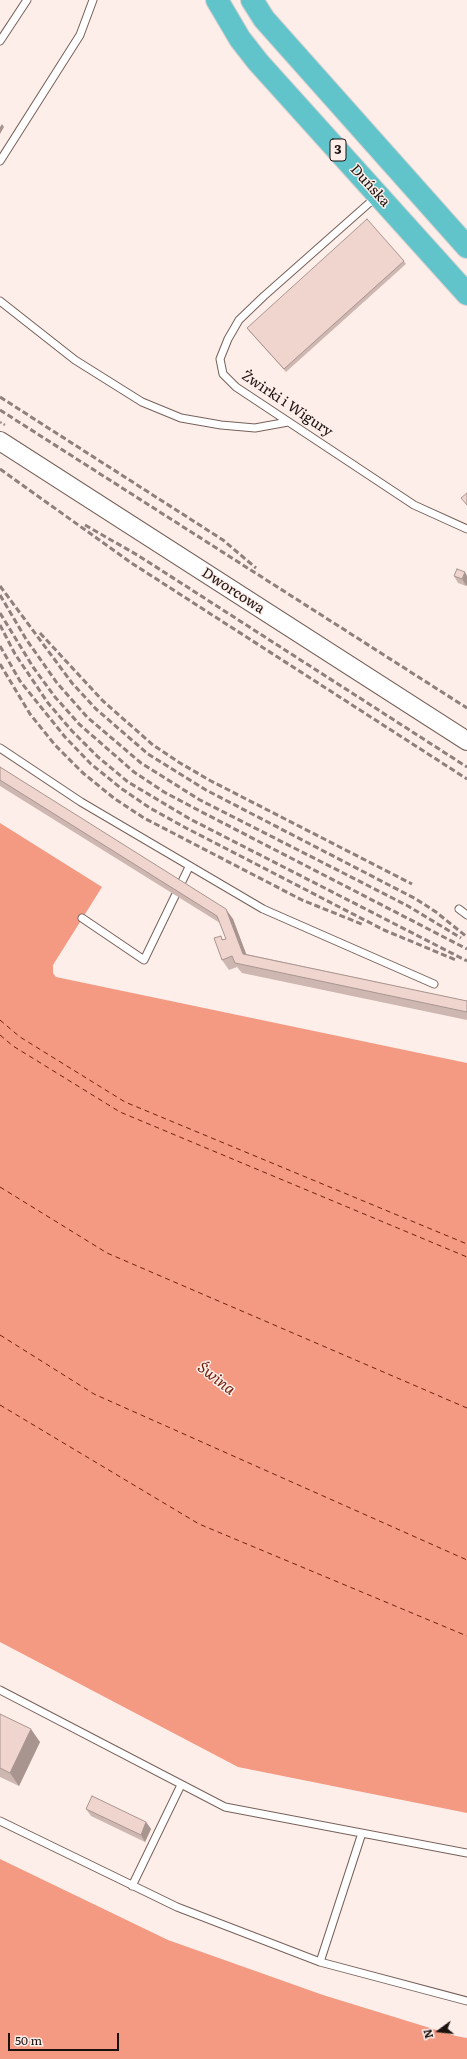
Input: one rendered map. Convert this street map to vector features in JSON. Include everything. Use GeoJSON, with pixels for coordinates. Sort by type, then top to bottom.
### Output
{"type":"FeatureCollection","features":[{"type":"Feature","properties":{"kind":"highway","name":"Duńska"},"geometry":{"type":"LineString","coordinates":[[217,0],[240,39],[258,62],[467,294]]}},
{"type":"Feature","properties":{"kind":"highway","name":"3"},"geometry":{"type":"LineString","coordinates":[[252,0],[264,19],[467,247]]}},
{"type":"Feature","properties":{"kind":"street","name":"Dworcowa"},"geometry":{"type":"LineString","coordinates":[[0,441],[467,741]]}},
{"type":"Feature","properties":{"kind":"lane"},"geometry":{"type":"LineString","coordinates":[[0,41],[27,0]]}},
{"type":"Feature","properties":{"kind":"lane"},"geometry":{"type":"LineString","coordinates":[[0,161],[80,35],[93,0]]}},
{"type":"Feature","properties":{"kind":"lane","name":"Żwirki i Wigury"},"geometry":{"type":"LineString","coordinates":[[378,195],[239,320],[228,339],[220,359],[223,374],[236,387],[414,505],[467,529]]}},
{"type":"Feature","properties":{"kind":"lane"},"geometry":{"type":"LineString","coordinates":[[0,301],[75,360],[142,402],[168,413],[181,418],[221,426],[256,428],[288,422]]}},
{"type":"Feature","properties":{"kind":"lane"},"geometry":{"type":"LineString","coordinates":[[0,742],[2,749],[81,802],[189,867],[263,909],[434,984]]}},
{"type":"Feature","properties":{"kind":"lane"},"geometry":{"type":"LineString","coordinates":[[82,918],[144,960],[189,867]]}},
{"type":"Feature","properties":{"kind":"lane"},"geometry":{"type":"LineString","coordinates":[[459,909],[467,915]]}},
{"type":"Feature","properties":{"kind":"lane"},"geometry":{"type":"LineString","coordinates":[[0,1690],[225,1807],[467,1853]]}},
{"type":"Feature","properties":{"kind":"lane"},"geometry":{"type":"LineString","coordinates":[[132,1886],[181,1785]]}},
{"type":"Feature","properties":{"kind":"lane"},"geometry":{"type":"LineString","coordinates":[[0,1822],[177,1907],[320,1962],[467,2001]]}},
{"type":"Feature","properties":{"kind":"lane"},"geometry":{"type":"LineString","coordinates":[[320,1962],[362,1833]]}},
{"type":"Feature","properties":{"kind":"water","name":"Świna"},"geometry":{"type":"Polygon","coordinates":[[[0,823],[102,887],[53,965],[53,973],[56,977],[467,1063],[467,1813],[238,1767],[0,1642],[0,823]]]}},
{"type":"Feature","properties":{"kind":"water"},"geometry":{"type":"Polygon","coordinates":[[[0,1859],[168,1940],[323,1995],[456,2036],[467,2038],[467,2059],[0,2059],[0,1859]]]}},
{"type":"Feature","properties":{"kind":"building"},"geometry":{"type":"Polygon","coordinates":[[[367,219],[404,261],[284,369],[247,328],[367,219]]]}},
{"type":"Feature","properties":{"kind":"building"},"geometry":{"type":"Polygon","coordinates":[[[467,493],[467,505],[461,498],[467,493]]]}},
{"type":"Feature","properties":{"kind":"building"},"geometry":{"type":"Polygon","coordinates":[[[457,569],[465,572],[462,579],[454,576],[457,569]]]}},
{"type":"Feature","properties":{"kind":"building"},"geometry":{"type":"Polygon","coordinates":[[[0,767],[226,909],[243,954],[467,1001],[467,1012],[235,963],[232,956],[222,960],[214,938],[221,936],[222,940],[226,939],[217,916],[0,780],[0,767]]]}},
{"type":"Feature","properties":{"kind":"building"},"geometry":{"type":"Polygon","coordinates":[[[0,1714],[31,1729],[10,1773],[0,1768],[0,1714]]]}},
{"type":"Feature","properties":{"kind":"building"},"geometry":{"type":"Polygon","coordinates":[[[92,1796],[146,1822],[141,1835],[86,1809],[92,1796]]]}},
{"type":"Feature","properties":{"kind":"ferry route"},"geometry":{"type":"LineString","coordinates":[[0,1020],[20,1037],[125,1102],[467,1244]]}},
{"type":"Feature","properties":{"kind":"ferry route"},"geometry":{"type":"LineString","coordinates":[[0,1035],[13,1046],[120,1112],[467,1257]]}},
{"type":"Feature","properties":{"kind":"ferry route"},"geometry":{"type":"LineString","coordinates":[[0,1187],[107,1253],[467,1408]]}},
{"type":"Feature","properties":{"kind":"ferry route"},"geometry":{"type":"LineString","coordinates":[[0,1335],[94,1394],[467,1560]]}},
{"type":"Feature","properties":{"kind":"ferry route"},"geometry":{"type":"LineString","coordinates":[[0,1405],[199,1524],[467,1636]]}},
{"type":"Feature","properties":{"kind":"railway"},"geometry":{"type":"LineString","coordinates":[[0,397],[223,540],[256,568]]}},
{"type":"Feature","properties":{"kind":"railway"},"geometry":{"type":"LineString","coordinates":[[0,410],[467,708]]}},
{"type":"Feature","properties":{"kind":"railway"},"geometry":{"type":"LineString","coordinates":[[0,469],[130,562],[467,779]]}},
{"type":"Feature","properties":{"kind":"railway"},"geometry":{"type":"LineString","coordinates":[[85,525],[139,556],[467,767]]}},
{"type":"Feature","properties":{"kind":"railway"},"geometry":{"type":"LineString","coordinates":[[0,586],[72,683],[96,709],[148,754],[206,790],[416,899],[436,912],[467,937]]}},
{"type":"Feature","properties":{"kind":"railway"},"geometry":{"type":"LineString","coordinates":[[0,595],[26,639],[57,683],[87,717],[141,763],[200,800],[408,906],[461,938]]}},
{"type":"Feature","properties":{"kind":"railway"},"geometry":{"type":"LineString","coordinates":[[0,613],[33,667],[55,697],[79,724],[134,772],[164,792],[467,949]]}},
{"type":"Feature","properties":{"kind":"railway"},"geometry":{"type":"LineString","coordinates":[[0,625],[15,654],[48,703],[72,731],[98,757],[128,782],[190,819],[467,961]]}},
{"type":"Feature","properties":{"kind":"railway"},"geometry":{"type":"LineString","coordinates":[[40,633],[103,701],[153,745],[211,781],[412,884]]}},
{"type":"Feature","properties":{"kind":"railway"},"geometry":{"type":"LineString","coordinates":[[0,646],[20,681],[65,737],[91,764],[122,789],[150,808],[186,828],[384,930],[456,960]]}},
{"type":"Feature","properties":{"kind":"railway"},"geometry":{"type":"LineString","coordinates":[[0,664],[30,714],[55,745],[83,773],[115,799],[144,818],[302,900],[364,925]]}}]}
